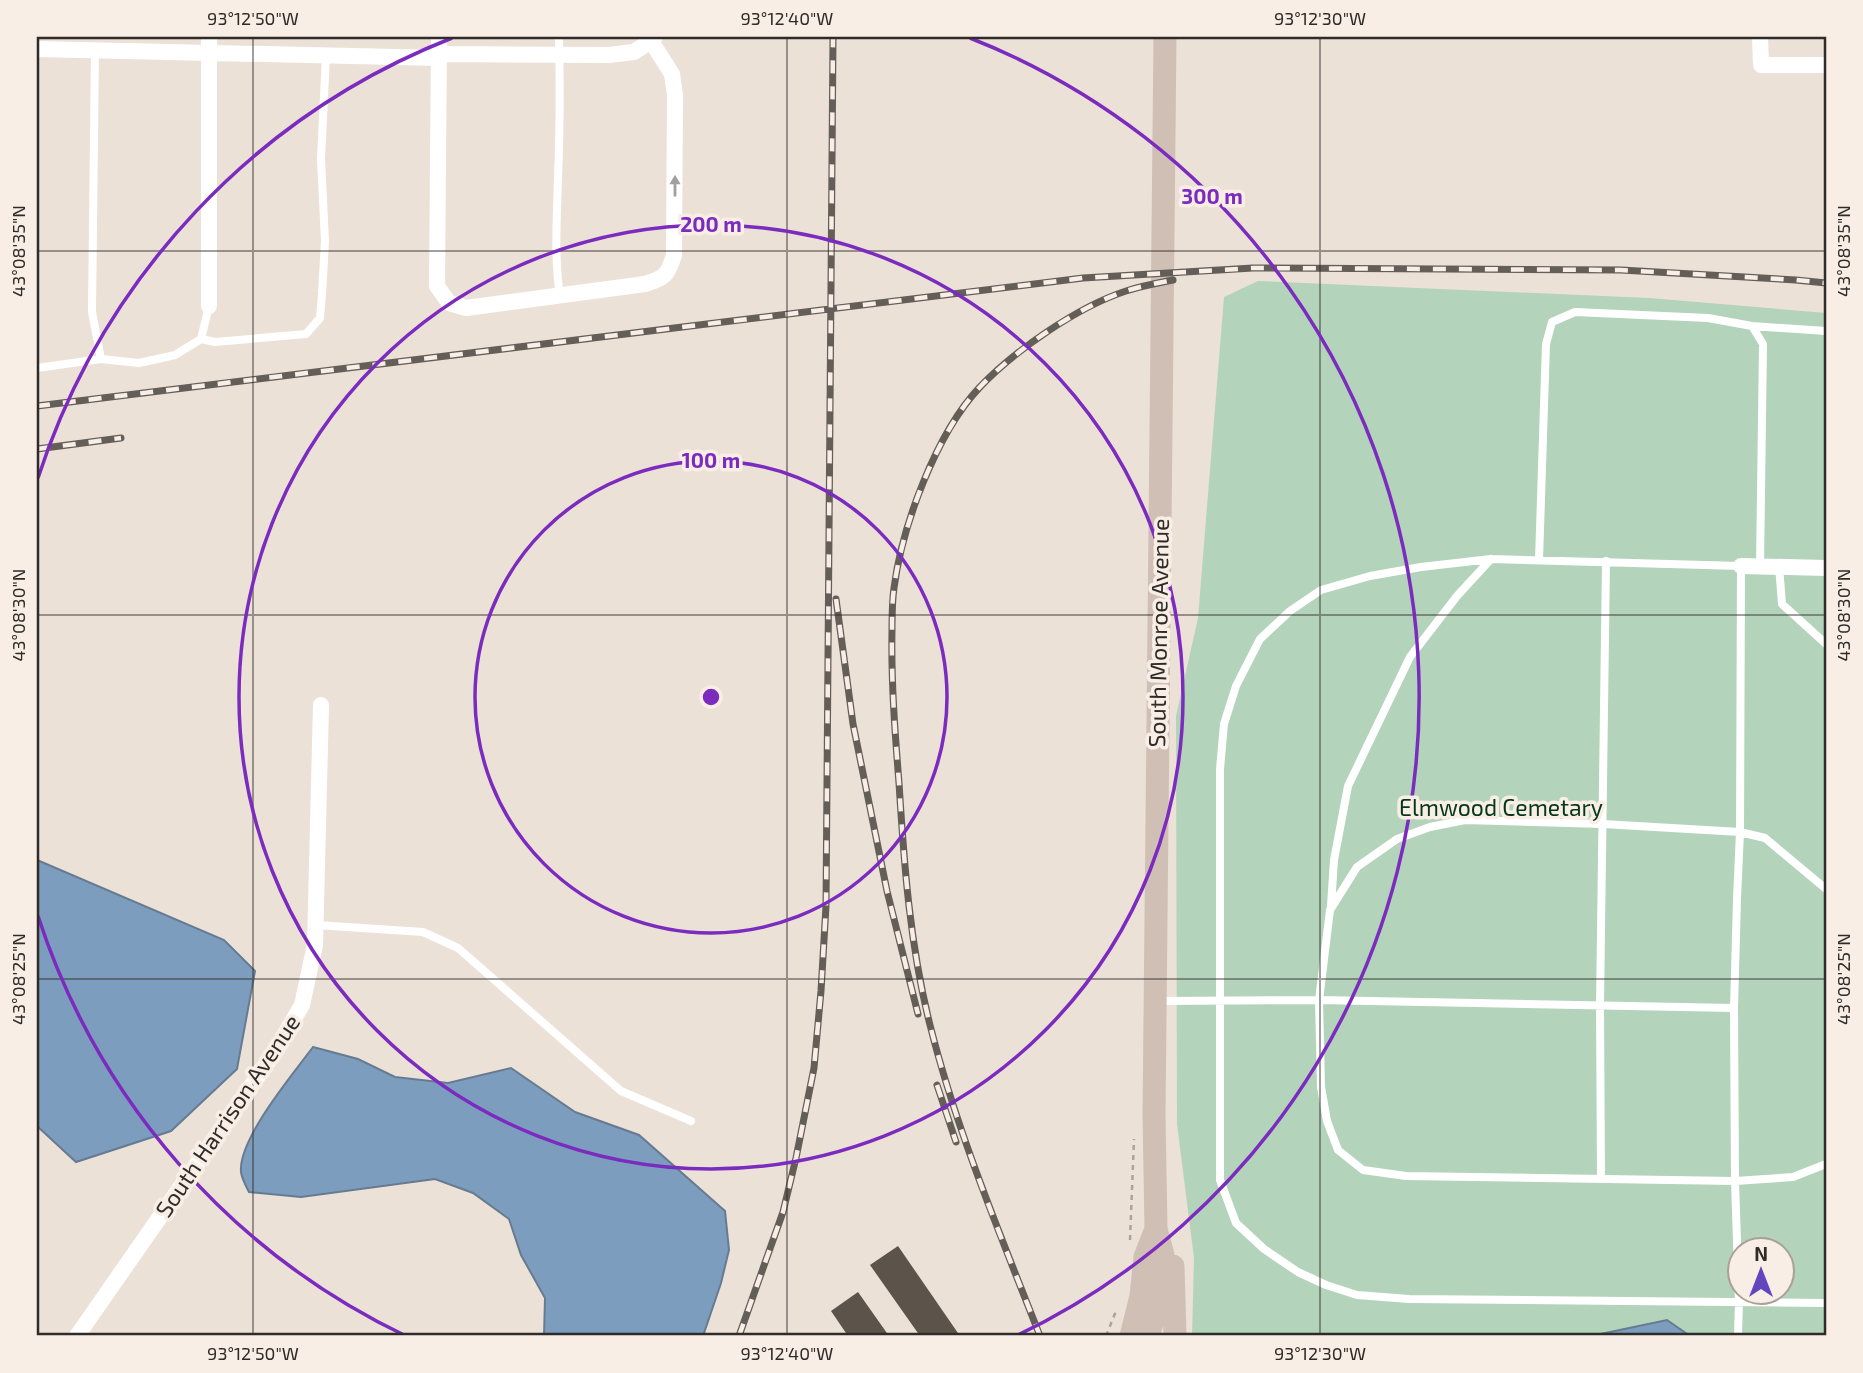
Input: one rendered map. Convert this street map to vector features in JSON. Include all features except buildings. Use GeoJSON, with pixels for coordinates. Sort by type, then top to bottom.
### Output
{"type":"FeatureCollection","features":[{"type":"Feature","properties":{"kind":"main road","name":"South Monroe Avenue"},"geometry":{"type":"LineString","coordinates":[[1148,1336],[1156,1311],[1163,1255],[1156,1229],[1154,1115],[1165,37]]}},
{"type":"Feature","properties":{"kind":"main road"},"geometry":{"type":"LineString","coordinates":[[1154,1115],[1173,1243],[1175,1336]]}},
{"type":"Feature","properties":{"kind":"main road","name":"South Monroe Avenue"},"geometry":{"type":"LineString","coordinates":[[1130,1336],[1141,1296],[1145,1257],[1156,1229]]}},
{"type":"Feature","properties":{"kind":"street"},"geometry":{"type":"LineString","coordinates":[[37,49],[94,50],[209,45],[326,55],[440,56],[609,55],[634,52],[653,39],[672,74],[675,95],[674,255],[669,271],[662,279],[645,284],[467,308],[449,303],[437,286],[440,56],[439,37]]}},
{"type":"Feature","properties":{"kind":"street"},"geometry":{"type":"LineString","coordinates":[[1760,37],[1760,65],[1826,65]]}},
{"type":"Feature","properties":{"kind":"street"},"geometry":{"type":"LineString","coordinates":[[209,45],[209,306]]}},
{"type":"Feature","properties":{"kind":"street"},"geometry":{"type":"LineString","coordinates":[[1741,566],[1826,568]]}},
{"type":"Feature","properties":{"kind":"street","name":"South Harrison Avenue"},"geometry":{"type":"LineString","coordinates":[[78,1336],[272,1056],[302,1005],[316,945],[321,705]]}},
{"type":"Feature","properties":{"kind":"lane"},"geometry":{"type":"LineString","coordinates":[[559,37],[557,226],[560,296]]}},
{"type":"Feature","properties":{"kind":"lane"},"geometry":{"type":"LineString","coordinates":[[94,50],[92,312],[101,359]]}},
{"type":"Feature","properties":{"kind":"lane"},"geometry":{"type":"LineString","coordinates":[[37,368],[101,359],[139,363],[175,355],[201,339],[215,342],[306,334],[320,318],[325,241],[321,159],[326,55]]}},
{"type":"Feature","properties":{"kind":"lane"},"geometry":{"type":"LineString","coordinates":[[201,339],[209,306]]}},
{"type":"Feature","properties":{"kind":"lane"},"geometry":{"type":"LineString","coordinates":[[1539,560],[1546,344],[1552,322],[1575,312],[1708,318],[1752,326],[1826,331]]}},
{"type":"Feature","properties":{"kind":"lane"},"geometry":{"type":"LineString","coordinates":[[1752,326],[1763,344],[1760,566]]}},
{"type":"Feature","properties":{"kind":"lane"},"geometry":{"type":"LineString","coordinates":[[1491,559],[1457,596],[1410,657],[1349,786],[1334,860],[1319,1000],[1321,1087],[1327,1121],[1338,1150],[1363,1170],[1406,1176],[1735,1181],[1793,1177],[1826,1164]]}},
{"type":"Feature","properties":{"kind":"lane"},"geometry":{"type":"LineString","coordinates":[[1727,1301],[1409,1299],[1357,1295],[1298,1272],[1264,1249],[1236,1223],[1220,1180],[1220,769],[1224,724],[1236,686],[1260,639],[1290,611],[1321,590],[1370,576],[1491,559],[1741,566],[1740,832],[1734,1008],[1737,1236]]}},
{"type":"Feature","properties":{"kind":"lane"},"geometry":{"type":"LineString","coordinates":[[1601,1179],[1600,1004],[1606,561]]}},
{"type":"Feature","properties":{"kind":"lane"},"geometry":{"type":"LineString","coordinates":[[1779,566],[1783,604],[1826,645]]}},
{"type":"Feature","properties":{"kind":"lane"},"geometry":{"type":"LineString","coordinates":[[1330,910],[1357,867],[1396,839],[1430,827],[1465,820],[1740,832],[1765,838],[1826,889]]}},
{"type":"Feature","properties":{"kind":"lane"},"geometry":{"type":"LineString","coordinates":[[316,925],[423,932],[458,948],[621,1091],[691,1121]]}},
{"type":"Feature","properties":{"kind":"lane"},"geometry":{"type":"LineString","coordinates":[[1155,1001],[1319,1000],[1734,1008]]}},
{"type":"Feature","properties":{"kind":"lane"},"geometry":{"type":"LineString","coordinates":[[1797,1302],[1826,1303]]}},
{"type":"Feature","properties":{"kind":"lane"},"geometry":{"type":"LineString","coordinates":[[1738,1336],[1739,1306]]}},
{"type":"Feature","properties":{"kind":"green space","name":"Elmwood Cemetary"},"geometry":{"type":"Polygon","coordinates":[[[1258,281],[1649,298],[1826,313],[1826,1336],[1192,1336],[1194,1258],[1177,1124],[1176,716],[1198,618],[1224,297],[1258,281]]]}},
{"type":"Feature","properties":{"kind":"water"},"geometry":{"type":"Polygon","coordinates":[[[37,860],[224,940],[255,971],[237,1069],[171,1131],[76,1162],[37,1126],[37,860]]]}},
{"type":"Feature","properties":{"kind":"water"},"geometry":{"type":"Polygon","coordinates":[[[313,1047],[358,1059],[395,1077],[448,1083],[511,1068],[575,1112],[639,1135],[725,1211],[729,1250],[703,1336],[544,1336],[545,1298],[521,1255],[509,1219],[473,1193],[435,1179],[301,1197],[249,1192],[241,1172],[242,1158],[248,1142],[268,1107],[313,1047]]]}},
{"type":"Feature","properties":{"kind":"water"},"geometry":{"type":"Polygon","coordinates":[[[1667,1320],[1690,1336],[1591,1336],[1667,1320]]]}},
{"type":"Feature","properties":{"kind":"railway"},"geometry":{"type":"LineString","coordinates":[[739,1336],[783,1212],[796,1158],[814,1068],[821,991],[826,906],[833,37]]}},
{"type":"Feature","properties":{"kind":"railway"},"geometry":{"type":"LineString","coordinates":[[37,406],[1083,278],[1253,268],[1621,270],[1826,283]]}},
{"type":"Feature","properties":{"kind":"railway"},"geometry":{"type":"LineString","coordinates":[[1040,1336],[966,1144],[930,1025],[917,965],[909,905],[895,726],[892,669],[894,588],[905,537],[923,482],[949,430],[979,388],[1010,359],[1067,319],[1126,291],[1173,280]]}},
{"type":"Feature","properties":{"kind":"railway"},"geometry":{"type":"LineString","coordinates":[[37,449],[121,438]]}},
{"type":"Feature","properties":{"kind":"railway"},"geometry":{"type":"LineString","coordinates":[[836,599],[853,724],[887,891],[918,1014]]}},
{"type":"Feature","properties":{"kind":"railway"},"geometry":{"type":"LineString","coordinates":[[937,1085],[956,1142]]}}]}
